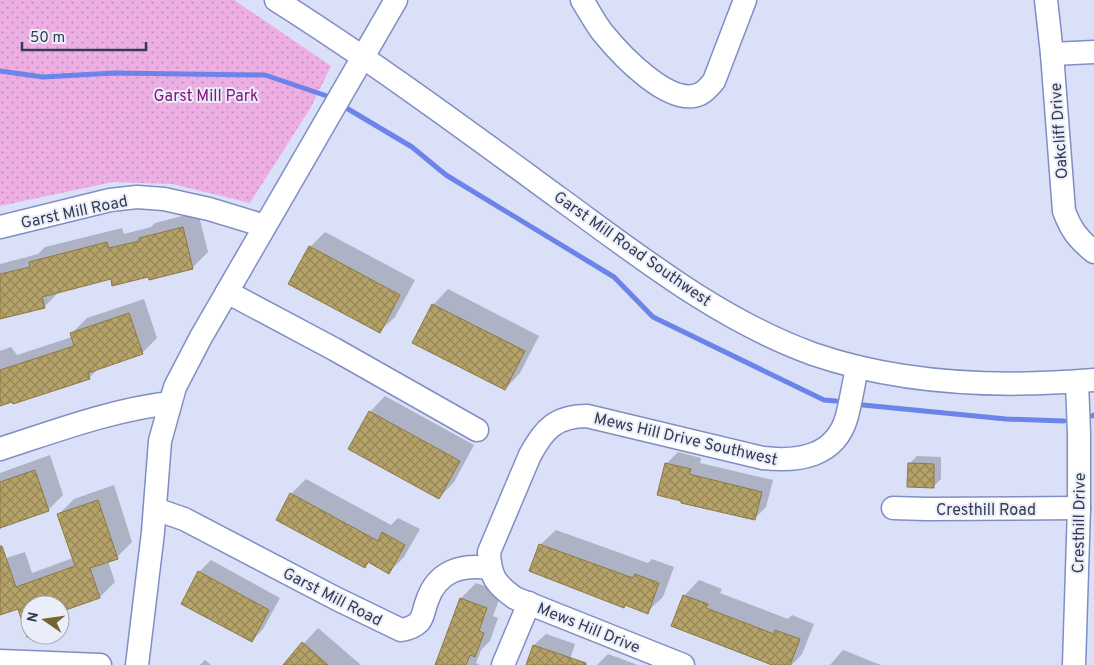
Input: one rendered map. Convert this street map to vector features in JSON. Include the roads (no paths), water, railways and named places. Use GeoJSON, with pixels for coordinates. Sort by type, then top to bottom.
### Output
{"type":"FeatureCollection","features":[{"type":"Feature","properties":{"kind":"street","name":"Garst Mill Road Southwest"},"geometry":{"type":"LineString","coordinates":[[276,0],[416,92],[657,269],[712,304],[770,336],[813,354],[857,367],[895,375],[946,382],[1008,385],[1085,381]]}},
{"type":"Feature","properties":{"kind":"street"},"geometry":{"type":"LineString","coordinates":[[137,665],[155,509],[160,441],[175,387],[201,337],[396,0]]}},
{"type":"Feature","properties":{"kind":"street"},"geometry":{"type":"LineString","coordinates":[[582,0],[602,32],[625,57],[651,80],[672,94],[686,97],[698,95],[705,91],[714,81],[745,0]]}},
{"type":"Feature","properties":{"kind":"street","name":"Oakcliff Drive"},"geometry":{"type":"LineString","coordinates":[[1046,0],[1064,211],[1070,226],[1080,240],[1094,252]]}},
{"type":"Feature","properties":{"kind":"street"},"geometry":{"type":"LineString","coordinates":[[1052,54],[1094,52]]}},
{"type":"Feature","properties":{"kind":"street","name":"Garst Mill Road"},"geometry":{"type":"LineString","coordinates":[[0,227],[110,200],[137,197],[164,199],[200,207],[265,226]]}},
{"type":"Feature","properties":{"kind":"street"},"geometry":{"type":"LineString","coordinates":[[227,292],[334,349],[477,430]]}},
{"type":"Feature","properties":{"kind":"street","name":"Mews Hill Drive Southwest"},"geometry":{"type":"LineString","coordinates":[[490,568],[489,552],[530,455],[550,427],[560,420],[573,416],[587,416],[763,458],[783,460],[803,458],[816,454],[829,445],[840,432],[846,418],[857,367]]}},
{"type":"Feature","properties":{"kind":"street","name":"Cresthill Drive"},"geometry":{"type":"LineString","coordinates":[[1074,665],[1079,508],[1079,434],[1085,381]]}},
{"type":"Feature","properties":{"kind":"street"},"geometry":{"type":"LineString","coordinates":[[0,448],[106,415],[138,407],[170,403]]}},
{"type":"Feature","properties":{"kind":"street","name":"Cresthill Road"},"geometry":{"type":"LineString","coordinates":[[893,508],[1079,508]]}},
{"type":"Feature","properties":{"kind":"street","name":"Garst Mill Road"},"geometry":{"type":"LineString","coordinates":[[155,509],[184,519],[337,599],[401,630],[410,628],[423,617],[431,590],[444,575],[460,568],[475,566],[490,568]]}},
{"type":"Feature","properties":{"kind":"street"},"geometry":{"type":"LineString","coordinates":[[490,568],[501,589],[515,598],[529,603]]}},
{"type":"Feature","properties":{"kind":"street","name":"Mews Hill Drive"},"geometry":{"type":"LineString","coordinates":[[503,665],[529,603],[682,665]]}},
{"type":"Feature","properties":{"kind":"street"},"geometry":{"type":"LineString","coordinates":[[0,661],[100,665]]}},
{"type":"Feature","properties":{"kind":"waterway"},"geometry":{"type":"LineString","coordinates":[[0,71],[43,77],[114,73],[265,75],[327,96],[333,100]]}},
{"type":"Feature","properties":{"kind":"waterway"},"geometry":{"type":"LineString","coordinates":[[343,106],[412,147],[446,175],[614,277],[653,317],[824,400],[836,401]]}},
{"type":"Feature","properties":{"kind":"waterway"},"geometry":{"type":"LineString","coordinates":[[863,405],[1006,419],[1064,421]]}},
{"type":"Feature","properties":{"kind":"park label","name":"Garst Mill Park"},"geometry":{"type":"Point","coordinates":[206,95]}}]}
